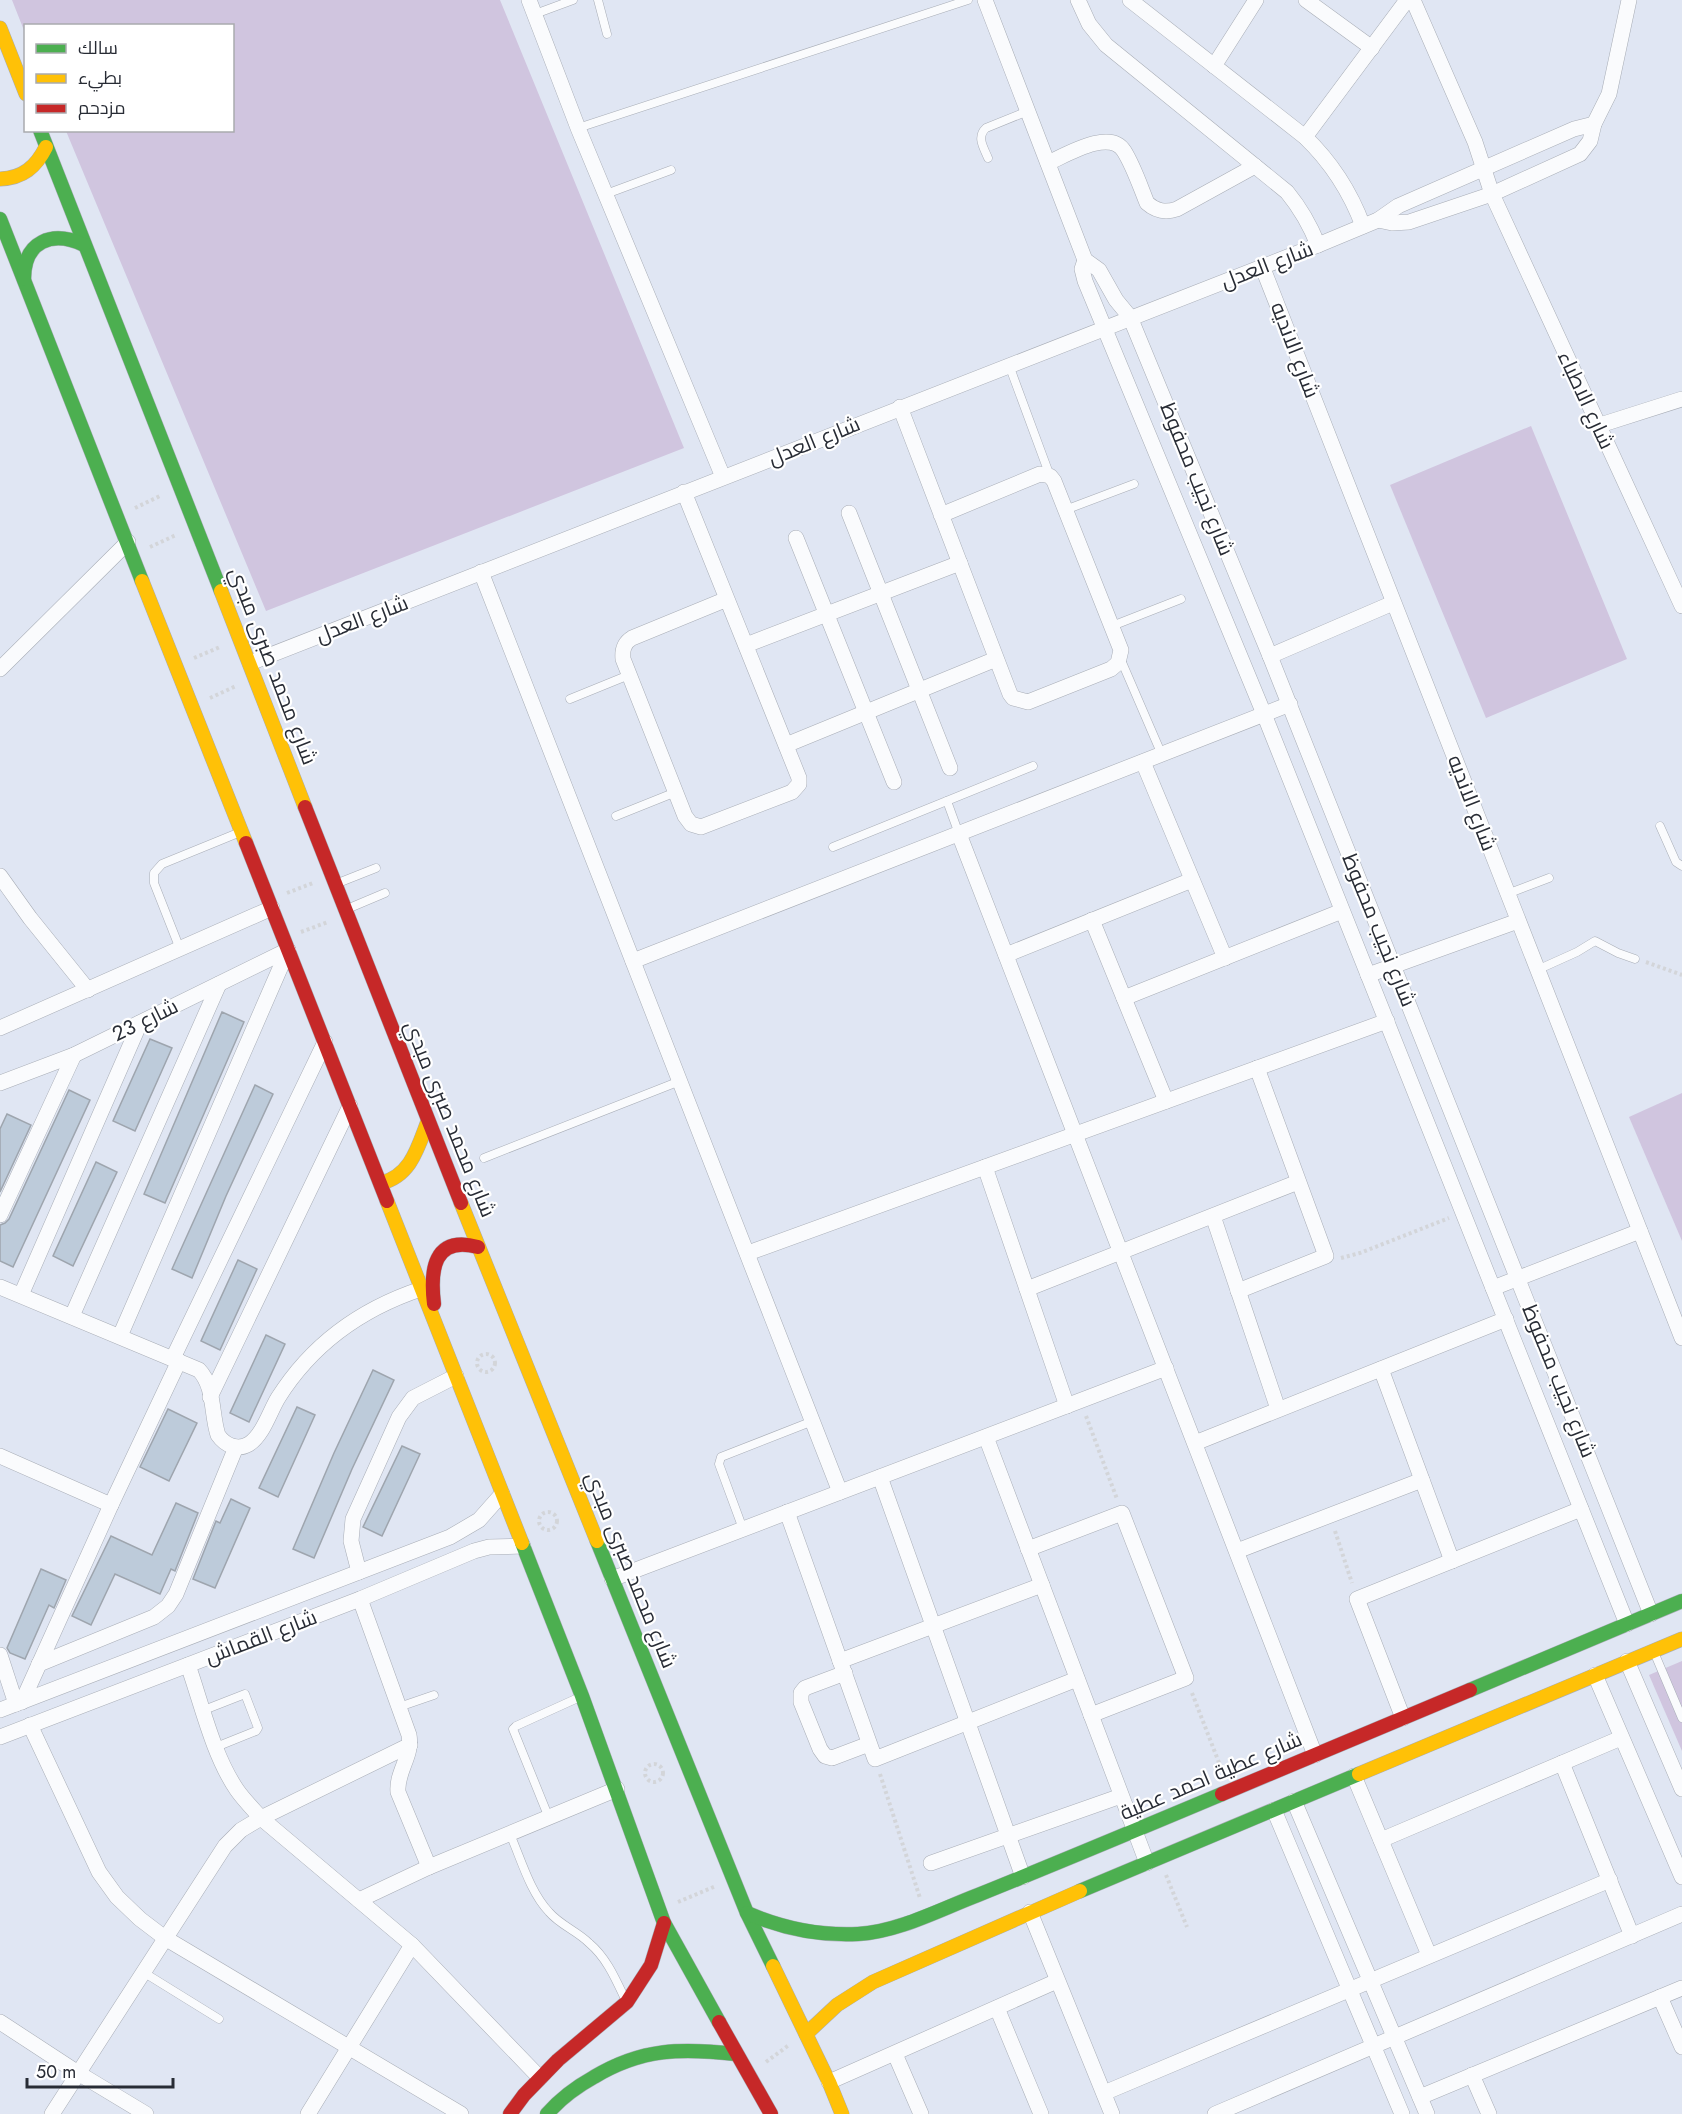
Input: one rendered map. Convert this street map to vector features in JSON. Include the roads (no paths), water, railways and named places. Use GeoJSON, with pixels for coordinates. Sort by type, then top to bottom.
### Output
{"type":"FeatureCollection","features":[{"type":"Feature","properties":{"kind":"main road"},"geometry":{"type":"LineString","coordinates":[[0,28],[24,89]]}},
{"type":"Feature","properties":{"kind":"main road","name":"شارع محمد صبرى مبدي"},"geometry":{"type":"LineString","coordinates":[[41,132],[428,1121],[733,1879],[842,2114]]}},
{"type":"Feature","properties":{"kind":"main road"},"geometry":{"type":"LineString","coordinates":[[0,179],[15,178],[25,174],[34,167],[46,147]]}},
{"type":"Feature","properties":{"kind":"main road"},"geometry":{"type":"LineString","coordinates":[[0,219],[582,1696],[662,1916],[771,2114]]}},
{"type":"Feature","properties":{"kind":"main road"},"geometry":{"type":"LineString","coordinates":[[24,279],[23,269],[27,258],[42,242],[64,237],[84,246]]}},
{"type":"Feature","properties":{"kind":"main road"},"geometry":{"type":"LineString","coordinates":[[381,1183],[398,1179],[404,1172],[428,1121]]}},
{"type":"Feature","properties":{"kind":"main road"},"geometry":{"type":"LineString","coordinates":[[436,1325],[433,1265],[447,1248],[457,1244],[468,1243],[478,1247]]}},
{"type":"Feature","properties":{"kind":"main road","name":"شارع عطية احمد عطية"},"geometry":{"type":"LineString","coordinates":[[747,1913],[790,1929],[836,1935],[882,1930],[926,1916],[1682,1601]]}},
{"type":"Feature","properties":{"kind":"main road"},"geometry":{"type":"LineString","coordinates":[[806,2034],[837,2005],[873,1982],[1030,1912],[1682,1638]]}},
{"type":"Feature","properties":{"kind":"main road"},"geometry":{"type":"LineString","coordinates":[[510,2114],[540,2078],[627,2002],[648,1973],[660,1940],[662,1916]]}},
{"type":"Feature","properties":{"kind":"main road"},"geometry":{"type":"LineString","coordinates":[[547,2114],[575,2088],[635,2055],[690,2049],[736,2054]]}},
{"type":"Feature","properties":{"kind":"street","name":"شارع نجيب محفوظ"},"geometry":{"type":"LineString","coordinates":[[985,0],[1085,260],[1082,275],[1264,714],[1627,1624]]}},
{"type":"Feature","properties":{"kind":"street"},"geometry":{"type":"LineString","coordinates":[[1078,0],[1089,24],[1106,45],[1287,192],[1311,226],[1318,245]]}},
{"type":"Feature","properties":{"kind":"street"},"geometry":{"type":"LineString","coordinates":[[1130,0],[1305,137],[1342,180],[1363,226]]}},
{"type":"Feature","properties":{"kind":"street"},"geometry":{"type":"LineString","coordinates":[[1214,66],[1256,0]]}},
{"type":"Feature","properties":{"kind":"street"},"geometry":{"type":"LineString","coordinates":[[1306,0],[1372,48]]}},
{"type":"Feature","properties":{"kind":"street"},"geometry":{"type":"LineString","coordinates":[[1305,137],[1407,0]]}},
{"type":"Feature","properties":{"kind":"street","name":"شارع الاطباء"},"geometry":{"type":"LineString","coordinates":[[1413,0],[1475,142],[1492,194],[1597,426],[1682,606]]}},
{"type":"Feature","properties":{"kind":"street"},"geometry":{"type":"LineString","coordinates":[[1594,124],[1609,94],[1629,0]]}},
{"type":"Feature","properties":{"kind":"street"},"geometry":{"type":"LineString","coordinates":[[532,7],[578,128],[723,477]]}},
{"type":"Feature","properties":{"kind":"street","name":"شارع العدل"},"geometry":{"type":"LineString","coordinates":[[252,670],[482,572],[1318,245],[1378,220],[1398,206],[1484,168],[1574,129],[1594,124],[1590,141],[1580,154],[1492,194],[1409,222],[1392,223],[1378,220]]}},
{"type":"Feature","properties":{"kind":"street"},"geometry":{"type":"LineString","coordinates":[[1048,163],[1102,141],[1116,144],[1125,152],[1147,203],[1153,208],[1166,212],[1177,209],[1255,166]]}},
{"type":"Feature","properties":{"kind":"street","name":"شارع نجيب محفوظ"},"geometry":{"type":"LineString","coordinates":[[1085,260],[1099,270],[1116,300],[1130,317],[1290,704],[1651,1614]]}},
{"type":"Feature","properties":{"kind":"street","name":"شارع الانديه"},"geometry":{"type":"LineString","coordinates":[[1262,266],[1682,1338]]}},
{"type":"Feature","properties":{"kind":"street"},"geometry":{"type":"LineString","coordinates":[[1597,426],[1682,399]]}},
{"type":"Feature","properties":{"kind":"street"},"geometry":{"type":"LineString","coordinates":[[900,407],[941,515],[960,563],[996,659],[1013,698],[1028,702],[1111,669],[1120,659],[1121,650],[1112,626],[1050,476],[1040,474],[941,515]]}},
{"type":"Feature","properties":{"kind":"street"},"geometry":{"type":"LineString","coordinates":[[684,492],[799,778],[796,789],[787,795],[701,827],[688,820],[622,659],[623,646],[627,641],[727,599]]}},
{"type":"Feature","properties":{"kind":"street"},"geometry":{"type":"LineString","coordinates":[[849,513],[950,768]]}},
{"type":"Feature","properties":{"kind":"street"},"geometry":{"type":"LineString","coordinates":[[796,538],[894,782]]}},
{"type":"Feature","properties":{"kind":"street"},"geometry":{"type":"LineString","coordinates":[[0,669],[130,549]]}},
{"type":"Feature","properties":{"kind":"street"},"geometry":{"type":"LineString","coordinates":[[746,645],[960,563]]}},
{"type":"Feature","properties":{"kind":"street"},"geometry":{"type":"LineString","coordinates":[[482,572],[840,1492]]}},
{"type":"Feature","properties":{"kind":"street"},"geometry":{"type":"LineString","coordinates":[[1270,656],[1394,603]]}},
{"type":"Feature","properties":{"kind":"street"},"geometry":{"type":"LineString","coordinates":[[786,745],[996,659]]}},
{"type":"Feature","properties":{"kind":"street"},"geometry":{"type":"LineString","coordinates":[[633,961],[1290,704]]}},
{"type":"Feature","properties":{"kind":"street"},"geometry":{"type":"LineString","coordinates":[[1143,762],[1225,958]]}},
{"type":"Feature","properties":{"kind":"street"},"geometry":{"type":"LineString","coordinates":[[959,834],[1315,1755]]}},
{"type":"Feature","properties":{"kind":"street"},"geometry":{"type":"LineString","coordinates":[[0,876],[30,918],[88,990]]}},
{"type":"Feature","properties":{"kind":"street"},"geometry":{"type":"LineString","coordinates":[[1006,955],[1192,879]]}},
{"type":"Feature","properties":{"kind":"street"},"geometry":{"type":"LineString","coordinates":[[0,1028],[180,949],[271,904]]}},
{"type":"Feature","properties":{"kind":"street"},"geometry":{"type":"LineString","coordinates":[[1124,998],[1342,911]]}},
{"type":"Feature","properties":{"kind":"street"},"geometry":{"type":"LineString","coordinates":[[1092,920],[1166,1101]]}},
{"type":"Feature","properties":{"kind":"street"},"geometry":{"type":"LineString","coordinates":[[1368,975],[1518,921]]}},
{"type":"Feature","properties":{"kind":"street"},"geometry":{"type":"LineString","coordinates":[[120,1336],[286,945]]}},
{"type":"Feature","properties":{"kind":"street","name":"شارع 23"},"geometry":{"type":"LineString","coordinates":[[0,1083],[74,1055],[219,984],[286,945]]}},
{"type":"Feature","properties":{"kind":"street"},"geometry":{"type":"LineString","coordinates":[[72,1316],[219,984]]}},
{"type":"Feature","properties":{"kind":"street"},"geometry":{"type":"LineString","coordinates":[[748,1253],[1387,1021]]}},
{"type":"Feature","properties":{"kind":"street"},"geometry":{"type":"LineString","coordinates":[[21,1295],[140,1023]]}},
{"type":"Feature","properties":{"kind":"street"},"geometry":{"type":"LineString","coordinates":[[19,1703],[325,1042]]}},
{"type":"Feature","properties":{"kind":"street"},"geometry":{"type":"LineString","coordinates":[[0,1215],[74,1055]]}},
{"type":"Feature","properties":{"kind":"street"},"geometry":{"type":"LineString","coordinates":[[1238,1291],[1326,1256],[1257,1068]]}},
{"type":"Feature","properties":{"kind":"street"},"geometry":{"type":"LineString","coordinates":[[210,1397],[350,1106]]}},
{"type":"Feature","properties":{"kind":"street"},"geometry":{"type":"LineString","coordinates":[[985,1167],[1027,1289],[1074,1403]]}},
{"type":"Feature","properties":{"kind":"street"},"geometry":{"type":"LineString","coordinates":[[1027,1289],[1298,1182]]}},
{"type":"Feature","properties":{"kind":"street"},"geometry":{"type":"LineString","coordinates":[[1213,1216],[1278,1409]]}},
{"type":"Feature","properties":{"kind":"street"},"geometry":{"type":"LineString","coordinates":[[1493,1288],[1640,1231]]}},
{"type":"Feature","properties":{"kind":"street"},"geometry":{"type":"LineString","coordinates":[[0,1287],[199,1370],[205,1377],[218,1435],[222,1441],[236,1447],[251,1443],[293,1377],[329,1338],[372,1308],[421,1289]]}},
{"type":"Feature","properties":{"kind":"street"},"geometry":{"type":"LineString","coordinates":[[1195,1443],[1506,1320]]}},
{"type":"Feature","properties":{"kind":"street"},"geometry":{"type":"LineString","coordinates":[[612,1579],[1166,1368]]}},
{"type":"Feature","properties":{"kind":"street"},"geometry":{"type":"LineString","coordinates":[[1381,1369],[1452,1560]]}},
{"type":"Feature","properties":{"kind":"street"},"geometry":{"type":"LineString","coordinates":[[359,1572],[351,1541],[353,1520],[399,1417],[413,1398],[456,1376]]}},
{"type":"Feature","properties":{"kind":"street"},"geometry":{"type":"LineString","coordinates":[[986,1437],[1134,1831],[1153,1861]]}},
{"type":"Feature","properties":{"kind":"street"},"geometry":{"type":"LineString","coordinates":[[39,1664],[147,1620],[168,1606],[176,1594],[236,1447]]}},
{"type":"Feature","properties":{"kind":"street"},"geometry":{"type":"LineString","coordinates":[[0,1456],[111,1505]]}},
{"type":"Feature","properties":{"kind":"street"},"geometry":{"type":"LineString","coordinates":[[880,1477],[1023,1877]]}},
{"type":"Feature","properties":{"kind":"street"},"geometry":{"type":"LineString","coordinates":[[1237,1551],[1422,1480]]}},
{"type":"Feature","properties":{"kind":"street","name":"شارع القماش"},"geometry":{"type":"LineString","coordinates":[[0,1710],[465,1530],[479,1520],[502,1494]]}},
{"type":"Feature","properties":{"kind":"street"},"geometry":{"type":"LineString","coordinates":[[1403,1718],[1358,1599],[1581,1509]]}},
{"type":"Feature","properties":{"kind":"street"},"geometry":{"type":"LineString","coordinates":[[788,1512],[875,1759],[1077,1679]]}},
{"type":"Feature","properties":{"kind":"street"},"geometry":{"type":"LineString","coordinates":[[1028,1549],[1122,1513],[1186,1678],[1090,1715]]}},
{"type":"Feature","properties":{"kind":"street","name":"شارع القماش"},"geometry":{"type":"LineString","coordinates":[[0,1737],[360,1599],[474,1551],[489,1547],[523,1546]]}},
{"type":"Feature","properties":{"kind":"street"},"geometry":{"type":"LineString","coordinates":[[869,1744],[832,1758],[825,1756],[801,1702],[801,1693],[805,1688],[842,1667],[933,1626],[1042,1585]]}},
{"type":"Feature","properties":{"kind":"street"},"geometry":{"type":"LineString","coordinates":[[360,1599],[409,1735],[410,1745],[399,1779],[398,1792],[429,1868]]}},
{"type":"Feature","properties":{"kind":"street"},"geometry":{"type":"LineString","coordinates":[[0,1655],[19,1703]]}},
{"type":"Feature","properties":{"kind":"street"},"geometry":{"type":"LineString","coordinates":[[1627,1661],[1682,1789]]}},
{"type":"Feature","properties":{"kind":"street"},"geometry":{"type":"LineString","coordinates":[[188,1665],[216,1747],[237,1790],[261,1818],[412,1945],[540,2078]]}},
{"type":"Feature","properties":{"kind":"street"},"geometry":{"type":"LineString","coordinates":[[1594,1675],[1682,1877]]}},
{"type":"Feature","properties":{"kind":"street"},"geometry":{"type":"LineString","coordinates":[[30,1725],[99,1872],[125,1905],[140,1919],[165,1938],[461,2114]]}},
{"type":"Feature","properties":{"kind":"street"},"geometry":{"type":"LineString","coordinates":[[1381,1840],[1621,1738]]}},
{"type":"Feature","properties":{"kind":"street"},"geometry":{"type":"LineString","coordinates":[[52,2114],[217,1855],[242,1830],[261,1818],[410,1745]]}},
{"type":"Feature","properties":{"kind":"street"},"geometry":{"type":"LineString","coordinates":[[1562,1763],[1632,1936]]}},
{"type":"Feature","properties":{"kind":"street"},"geometry":{"type":"LineString","coordinates":[[1354,1776],[1429,1955]]}},
{"type":"Feature","properties":{"kind":"street"},"geometry":{"type":"LineString","coordinates":[[359,1900],[429,1868],[617,1790]]}},
{"type":"Feature","properties":{"kind":"street"},"geometry":{"type":"LineString","coordinates":[[932,1863],[1121,1796]]}},
{"type":"Feature","properties":{"kind":"street"},"geometry":{"type":"LineString","coordinates":[[1294,1801],[1427,2114]]}},
{"type":"Feature","properties":{"kind":"street"},"geometry":{"type":"LineString","coordinates":[[1274,1810],[1402,2114]]}},
{"type":"Feature","properties":{"kind":"street"},"geometry":{"type":"LineString","coordinates":[[1104,2093],[1610,1880]]}},
{"type":"Feature","properties":{"kind":"street"},"geometry":{"type":"LineString","coordinates":[[1030,1912],[1112,2114]]}},
{"type":"Feature","properties":{"kind":"street"},"geometry":{"type":"LineString","coordinates":[[1215,2114],[1682,1914]]}},
{"type":"Feature","properties":{"kind":"street"},"geometry":{"type":"LineString","coordinates":[[308,2114],[412,1945]]}},
{"type":"Feature","properties":{"kind":"street"},"geometry":{"type":"LineString","coordinates":[[829,2082],[1057,1981]]}},
{"type":"Feature","properties":{"kind":"street"},"geometry":{"type":"LineString","coordinates":[[1420,2097],[1682,1988]]}},
{"type":"Feature","properties":{"kind":"street"},"geometry":{"type":"LineString","coordinates":[[1660,1997],[1682,2047]]}},
{"type":"Feature","properties":{"kind":"street"},"geometry":{"type":"LineString","coordinates":[[998,2007],[1041,2114]]}},
{"type":"Feature","properties":{"kind":"street"},"geometry":{"type":"LineString","coordinates":[[0,2022],[146,2114]]}},
{"type":"Feature","properties":{"kind":"street"},"geometry":{"type":"LineString","coordinates":[[894,2054],[921,2114]]}},
{"type":"Feature","properties":{"kind":"street"},"geometry":{"type":"LineString","coordinates":[[1472,2075],[1489,2114]]}},
{"type":"Feature","properties":{"kind":"lane"},"geometry":{"type":"LineString","coordinates":[[532,7],[573,0]]}},
{"type":"Feature","properties":{"kind":"lane"},"geometry":{"type":"LineString","coordinates":[[598,0],[607,34]]}},
{"type":"Feature","properties":{"kind":"lane"},"geometry":{"type":"LineString","coordinates":[[578,128],[968,0]]}},
{"type":"Feature","properties":{"kind":"lane"},"geometry":{"type":"LineString","coordinates":[[988,158],[981,140],[982,131],[1028,111]]}},
{"type":"Feature","properties":{"kind":"lane"},"geometry":{"type":"LineString","coordinates":[[606,194],[671,170]]}},
{"type":"Feature","properties":{"kind":"lane"},"geometry":{"type":"LineString","coordinates":[[1009,365],[1050,476]]}},
{"type":"Feature","properties":{"kind":"lane"},"geometry":{"type":"LineString","coordinates":[[1065,510],[1134,484]]}},
{"type":"Feature","properties":{"kind":"lane"},"geometry":{"type":"LineString","coordinates":[[1112,626],[1181,599]]}},
{"type":"Feature","properties":{"kind":"lane"},"geometry":{"type":"LineString","coordinates":[[1120,659],[1162,755]]}},
{"type":"Feature","properties":{"kind":"lane"},"geometry":{"type":"LineString","coordinates":[[570,699],[629,675]]}},
{"type":"Feature","properties":{"kind":"lane"},"geometry":{"type":"LineString","coordinates":[[832,847],[1033,766]]}},
{"type":"Feature","properties":{"kind":"lane"},"geometry":{"type":"LineString","coordinates":[[616,816],[676,792]]}},
{"type":"Feature","properties":{"kind":"lane"},"geometry":{"type":"LineString","coordinates":[[947,801],[959,834]]}},
{"type":"Feature","properties":{"kind":"lane"},"geometry":{"type":"LineString","coordinates":[[1660,826],[1676,862],[1682,866]]}},
{"type":"Feature","properties":{"kind":"lane"},"geometry":{"type":"LineString","coordinates":[[180,949],[154,883],[154,873],[162,864],[242,831]]}},
{"type":"Feature","properties":{"kind":"lane"},"geometry":{"type":"LineString","coordinates":[[334,879],[376,868]]}},
{"type":"Feature","properties":{"kind":"lane"},"geometry":{"type":"LineString","coordinates":[[1507,894],[1549,878]]}},
{"type":"Feature","properties":{"kind":"lane"},"geometry":{"type":"LineString","coordinates":[[346,912],[385,894]]}},
{"type":"Feature","properties":{"kind":"lane"},"geometry":{"type":"LineString","coordinates":[[1537,970],[1595,941],[1635,959]]}},
{"type":"Feature","properties":{"kind":"lane"},"geometry":{"type":"LineString","coordinates":[[484,1158],[680,1081]]}},
{"type":"Feature","properties":{"kind":"lane"},"geometry":{"type":"LineString","coordinates":[[743,1529],[718,1464],[721,1457],[813,1421]]}},
{"type":"Feature","properties":{"kind":"lane"},"geometry":{"type":"LineString","coordinates":[[1653,1651],[1682,1718]]}},
{"type":"Feature","properties":{"kind":"lane"},"geometry":{"type":"LineString","coordinates":[[204,1710],[245,1694],[258,1728],[256,1731],[216,1747]]}},
{"type":"Feature","properties":{"kind":"lane"},"geometry":{"type":"LineString","coordinates":[[399,1707],[434,1695]]}},
{"type":"Feature","properties":{"kind":"lane"},"geometry":{"type":"LineString","coordinates":[[549,1818],[513,1729],[582,1696]]}},
{"type":"Feature","properties":{"kind":"lane"},"geometry":{"type":"LineString","coordinates":[[510,1834],[542,1904],[555,1918],[599,1952],[607,1962],[627,2002]]}},
{"type":"Feature","properties":{"kind":"lane"},"geometry":{"type":"LineString","coordinates":[[143,1972],[219,2019]]}}]}
